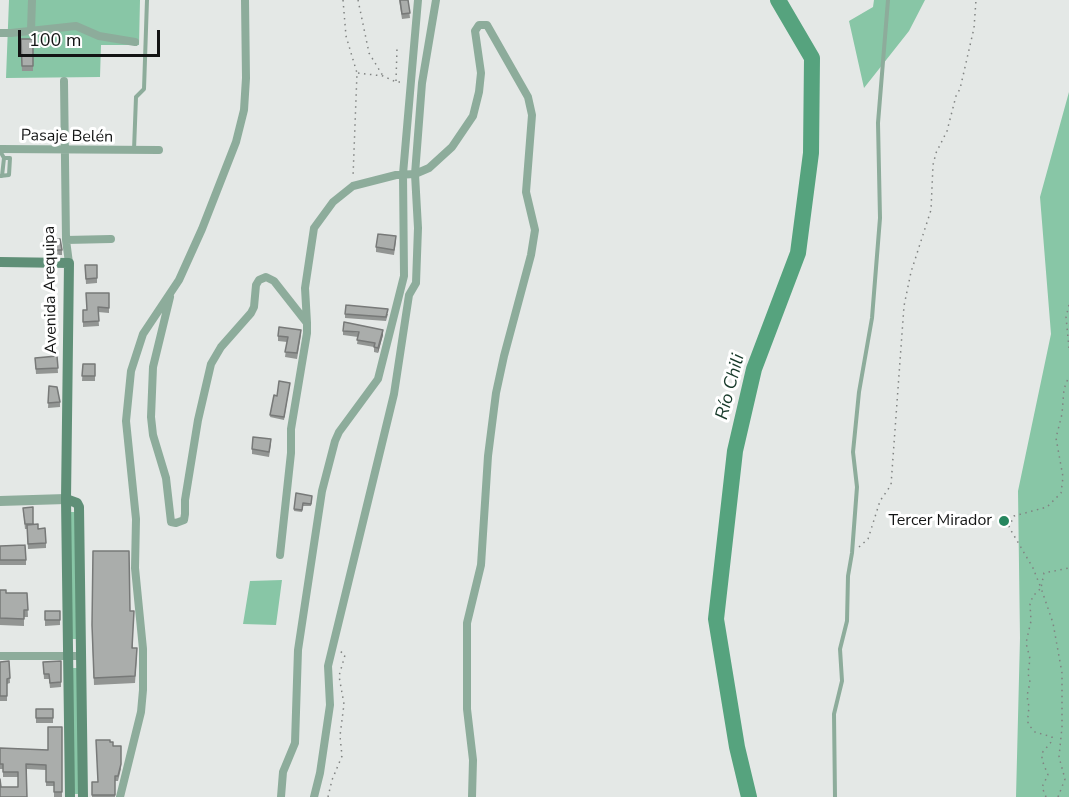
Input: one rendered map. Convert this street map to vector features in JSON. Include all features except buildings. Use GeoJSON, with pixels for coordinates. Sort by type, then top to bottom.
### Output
{"type":"FeatureCollection","features":[{"type":"Feature","properties":{"kind":"main road"},"geometry":{"type":"LineString","coordinates":[[0,262],[69,263]]}},
{"type":"Feature","properties":{"kind":"main road","name":"Avenida Arequipa"},"geometry":{"type":"LineString","coordinates":[[69,263],[66,499],[70,797]]}},
{"type":"Feature","properties":{"kind":"main road"},"geometry":{"type":"LineString","coordinates":[[66,499],[77,503],[79,507],[83,797]]}},
{"type":"Feature","properties":{"kind":"street"},"geometry":{"type":"LineString","coordinates":[[31,30],[32,0]]}},
{"type":"Feature","properties":{"kind":"street"},"geometry":{"type":"LineString","coordinates":[[120,797],[141,711],[143,690],[143,650],[135,568],[136,519],[126,421],[131,371],[143,334],[179,280],[236,142],[246,78],[245,0]]}},
{"type":"Feature","properties":{"kind":"street"},"geometry":{"type":"LineString","coordinates":[[281,797],[283,772],[295,743],[298,650],[322,491],[339,432],[378,379],[404,276],[403,174],[418,0]]}},
{"type":"Feature","properties":{"kind":"street"},"geometry":{"type":"LineString","coordinates":[[314,797],[329,713],[327,666],[394,394],[409,295],[416,283],[418,228],[415,174],[422,83],[436,0]]}},
{"type":"Feature","properties":{"kind":"street"},"geometry":{"type":"LineString","coordinates":[[280,555],[291,453],[291,429],[307,333],[305,288],[314,228],[333,202],[353,186],[403,174],[415,174],[429,168],[444,156],[473,116],[481,73],[475,31],[479,25],[487,25],[528,97],[532,115],[526,192],[535,230],[531,255],[496,393],[488,456],[481,565],[467,623],[466,709],[473,760],[472,797]]}},
{"type":"Feature","properties":{"kind":"street"},"geometry":{"type":"LineString","coordinates":[[0,33],[76,26],[99,36],[135,42]]}},
{"type":"Feature","properties":{"kind":"street","name":"Avenida Arequipa"},"geometry":{"type":"LineString","coordinates":[[64,81],[63,151],[69,263]]}},
{"type":"Feature","properties":{"kind":"street","name":"Pasaje Belén"},"geometry":{"type":"LineString","coordinates":[[0,150],[159,150]]}},
{"type":"Feature","properties":{"kind":"street"},"geometry":{"type":"LineString","coordinates":[[66,240],[111,239]]}},
{"type":"Feature","properties":{"kind":"street"},"geometry":{"type":"LineString","coordinates":[[172,290],[153,367],[151,417],[153,435],[166,478],[171,522],[176,524],[184,519],[198,420],[210,364],[221,347],[251,313],[254,307],[256,285],[260,280],[266,277],[274,281],[307,323]]}},
{"type":"Feature","properties":{"kind":"street"},"geometry":{"type":"LineString","coordinates":[[0,501],[66,499]]}},
{"type":"Feature","properties":{"kind":"street"},"geometry":{"type":"LineString","coordinates":[[0,656],[82,656]]}},
{"type":"Feature","properties":{"kind":"lane","name":"Pasaje Belén"},"geometry":{"type":"LineString","coordinates":[[134,151],[136,97],[144,89],[147,0]]}},
{"type":"Feature","properties":{"kind":"lane"},"geometry":{"type":"LineString","coordinates":[[835,797],[834,714],[842,681],[840,649],[847,621],[848,576],[857,487],[853,452],[859,393],[872,318],[880,218],[878,123],[888,0]]}},
{"type":"Feature","properties":{"kind":"lane"},"geometry":{"type":"LineString","coordinates":[[0,150],[4,158],[10,158],[9,175],[1,176]]}},
{"type":"Feature","properties":{"kind":"path"},"geometry":{"type":"LineString","coordinates":[[343,0],[346,36],[357,73],[353,186]]}},
{"type":"Feature","properties":{"kind":"path"},"geometry":{"type":"LineString","coordinates":[[357,0],[369,53],[383,76]]}},
{"type":"Feature","properties":{"kind":"path"},"geometry":{"type":"LineString","coordinates":[[852,553],[868,539],[880,501],[891,485],[901,379],[904,306],[911,272],[931,210],[931,183],[936,153],[947,131],[960,89],[974,28],[976,0]]}},
{"type":"Feature","properties":{"kind":"path"},"geometry":{"type":"LineString","coordinates":[[396,82],[397,48]]}},
{"type":"Feature","properties":{"kind":"path"},"geometry":{"type":"LineString","coordinates":[[357,73],[383,76],[396,82],[410,83]]}},
{"type":"Feature","properties":{"kind":"path"},"geometry":{"type":"LineString","coordinates":[[1069,305],[1066,317],[1069,348]]}},
{"type":"Feature","properties":{"kind":"path"},"geometry":{"type":"LineString","coordinates":[[1058,797],[1065,779],[1059,757],[1062,727],[1062,673],[1053,623],[1034,568],[1009,527],[1014,516],[1047,507],[1060,493],[1064,477],[1056,438],[1062,414],[1064,389],[1069,376]]}},
{"type":"Feature","properties":{"kind":"path"},"geometry":{"type":"LineString","coordinates":[[1046,797],[1042,788],[1048,775],[1042,760],[1042,753],[1052,741],[1052,737],[1035,732],[1028,724],[1030,659],[1026,643],[1031,621],[1030,604],[1033,596],[1041,588],[1044,573],[1069,568]]}},
{"type":"Feature","properties":{"kind":"path"},"geometry":{"type":"LineString","coordinates":[[328,797],[342,756],[340,736],[344,704],[339,676],[345,655],[333,645]]}},
{"type":"Feature","properties":{"kind":"green space"},"geometry":{"type":"Polygon","coordinates":[[[9,0],[140,0],[139,45],[101,45],[100,77],[6,78],[9,0]]]}},
{"type":"Feature","properties":{"kind":"green space"},"geometry":{"type":"Polygon","coordinates":[[[874,0],[925,0],[909,31],[864,88],[849,21],[873,7],[874,0]]]}},
{"type":"Feature","properties":{"kind":"green space"},"geometry":{"type":"Polygon","coordinates":[[[1069,92],[1069,797],[1016,797],[1020,638],[1018,491],[1051,334],[1040,197],[1069,92]]]}},
{"type":"Feature","properties":{"kind":"green space"},"geometry":{"type":"Polygon","coordinates":[[[70,512],[75,512],[77,639],[72,639],[70,512]]]}},
{"type":"Feature","properties":{"kind":"green space"},"geometry":{"type":"Polygon","coordinates":[[[282,580],[276,625],[243,624],[250,581],[282,580]]]}},
{"type":"Feature","properties":{"kind":"green space"},"geometry":{"type":"Polygon","coordinates":[[[72,668],[77,668],[79,794],[74,794],[72,668]]]}},
{"type":"Feature","properties":{"kind":"waterway","name":"Río Chili"},"geometry":{"type":"LineString","coordinates":[[749,797],[737,747],[716,619],[735,451],[754,369],[798,253],[811,153],[812,58],[778,0]]}},
{"type":"Feature","properties":{"kind":"place","name":"Tercer Mirador"},"geometry":{"type":"Point","coordinates":[1004,521]}}]}
